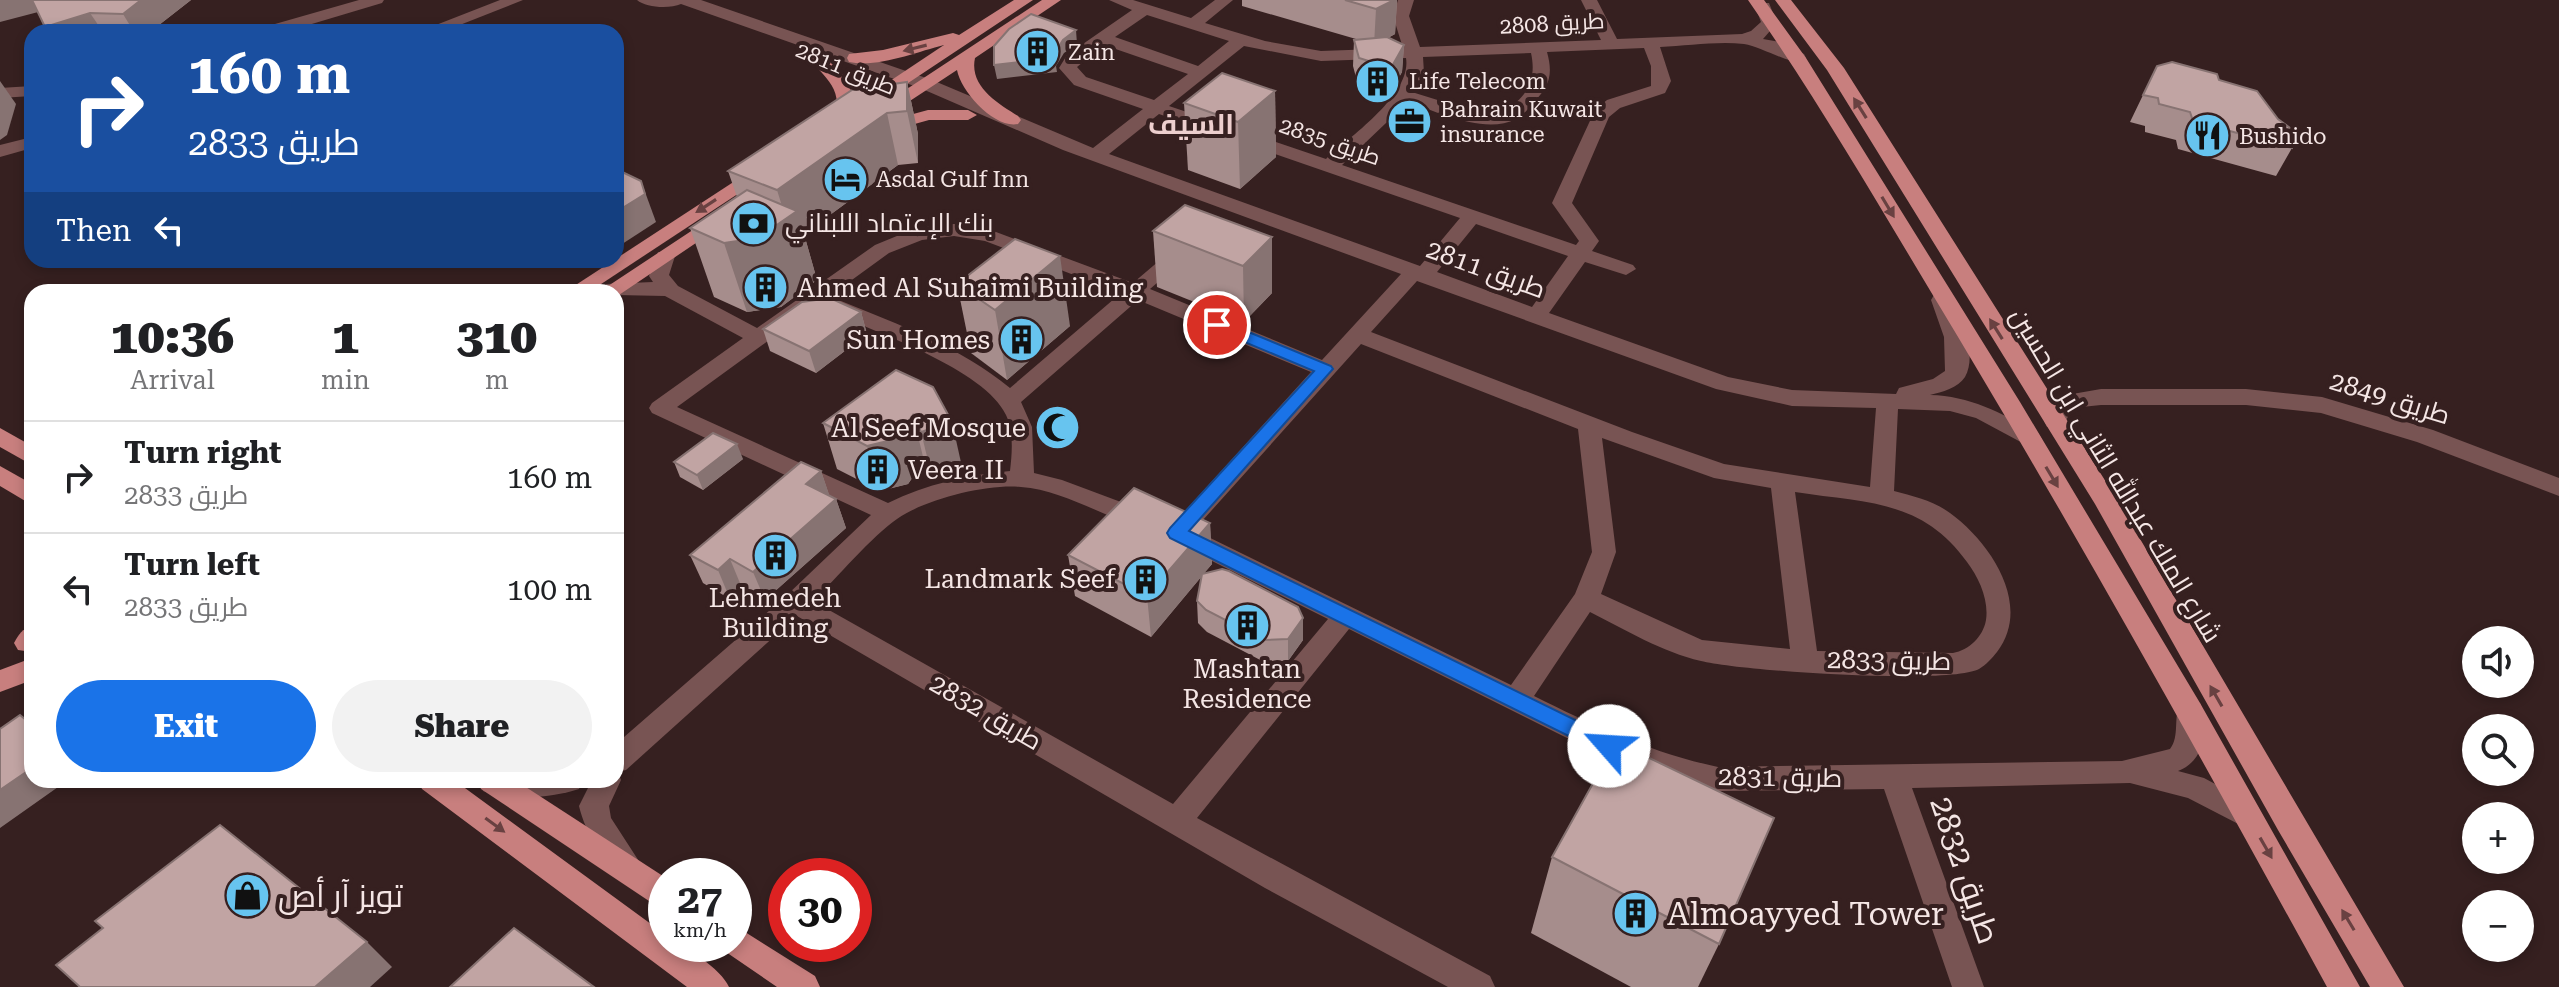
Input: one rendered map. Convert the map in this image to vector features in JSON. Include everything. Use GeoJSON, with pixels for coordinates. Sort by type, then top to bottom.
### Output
{"type":"FeatureCollection","features":[{"type":"Feature","properties":{"kind":"main road"},"geometry":{"type":"LineString","coordinates":[[852,126],[975,32],[1025,0]]}},
{"type":"Feature","properties":{"kind":"main road"},"geometry":{"type":"LineString","coordinates":[[852,126],[908,85],[967,58],[1053,0]]}},
{"type":"Feature","properties":{"kind":"main road","name":"شارع الملك عبدالله الثاني ابن الحسين"},"geometry":{"type":"LineString","coordinates":[[1768,2],[1798,58],[2030,439],[2190,711],[2344,987]]}},
{"type":"Feature","properties":{"kind":"main road","name":"شارع الملك عبدالله الثاني ابن الحسين"},"geometry":{"type":"LineString","coordinates":[[1768,2],[1835,68],[2055,421],[2388,987]]}},
{"type":"Feature","properties":{"kind":"main road"},"geometry":{"type":"LineString","coordinates":[[855,58],[875,57],[975,32]]}},
{"type":"Feature","properties":{"kind":"main road"},"geometry":{"type":"LineString","coordinates":[[811,52],[848,97],[852,126]]}},
{"type":"Feature","properties":{"kind":"main road"},"geometry":{"type":"LineString","coordinates":[[967,58],[965,72],[975,90],[994,109],[1012,120]]}},
{"type":"Feature","properties":{"kind":"main road"},"geometry":{"type":"LineString","coordinates":[[852,126],[928,115],[968,115]]}},
{"type":"Feature","properties":{"kind":"main road"},"geometry":{"type":"LineString","coordinates":[[622,284],[665,256],[782,167],[624,262]]}},
{"type":"Feature","properties":{"kind":"main road"},"geometry":{"type":"LineString","coordinates":[[588,284],[615,268]]}},
{"type":"Feature","properties":{"kind":"main road"},"geometry":{"type":"LineString","coordinates":[[0,436],[24,452]]}},
{"type":"Feature","properties":{"kind":"main road"},"geometry":{"type":"LineString","coordinates":[[0,474],[24,490]]}},
{"type":"Feature","properties":{"kind":"main road"},"geometry":{"type":"LineString","coordinates":[[0,681],[24,656]]}},
{"type":"Feature","properties":{"kind":"main road"},"geometry":{"type":"LineString","coordinates":[[443,788],[713,987]]}},
{"type":"Feature","properties":{"kind":"main road"},"geometry":{"type":"LineString","coordinates":[[503,788],[648,883]]}},
{"type":"Feature","properties":{"kind":"main road"},"geometry":{"type":"LineString","coordinates":[[752,952],[804,987]]}},
{"type":"Feature","properties":{"kind":"street"},"geometry":{"type":"LineString","coordinates":[[294,24],[376,0]]}},
{"type":"Feature","properties":{"kind":"street"},"geometry":{"type":"LineString","coordinates":[[448,24],[515,0]]}},
{"type":"Feature","properties":{"kind":"street"},"geometry":{"type":"LineString","coordinates":[[645,0],[677,1]]}},
{"type":"Feature","properties":{"kind":"street","name":"طريق 2808"},"geometry":{"type":"LineString","coordinates":[[1117,0],[1241,40],[1302,55],[1538,49],[1742,39],[1774,46],[1798,58]]}},
{"type":"Feature","properties":{"kind":"street"},"geometry":{"type":"LineString","coordinates":[[1193,24],[1225,0]]}},
{"type":"Feature","properties":{"kind":"street"},"geometry":{"type":"LineString","coordinates":[[1330,166],[1405,95],[1416,69],[1400,14],[1406,0]]}},
{"type":"Feature","properties":{"kind":"street"},"geometry":{"type":"LineString","coordinates":[[1589,0],[1611,44]]}},
{"type":"Feature","properties":{"kind":"street","name":"طريق 2811"},"geometry":{"type":"LineString","coordinates":[[677,1],[811,52],[1012,120],[1069,146]]}},
{"type":"Feature","properties":{"kind":"street","name":"طريق 2811"},"geometry":{"type":"LineString","coordinates":[[677,1],[855,58],[968,115],[1096,155],[1536,317],[1757,394],[1951,403],[1984,413],[2030,439]]}},
{"type":"Feature","properties":{"kind":"street"},"geometry":{"type":"LineString","coordinates":[[1742,39],[1766,29],[1769,23],[1768,2]]}},
{"type":"Feature","properties":{"kind":"street","name":"طريق 2835"},"geometry":{"type":"LineString","coordinates":[[1144,9],[1073,59],[1068,68],[1074,76],[1080,81],[1161,106],[1626,269]]}},
{"type":"Feature","properties":{"kind":"street"},"geometry":{"type":"LineString","coordinates":[[1101,38],[1202,73]]}},
{"type":"Feature","properties":{"kind":"street"},"geometry":{"type":"LineString","coordinates":[[1096,155],[1241,40]]}},
{"type":"Feature","properties":{"kind":"street"},"geometry":{"type":"LineString","coordinates":[[1536,317],[1589,241],[1562,203],[1565,190],[1585,154],[1601,114],[1610,104],[1657,91],[1663,83],[1661,66],[1650,43]]}},
{"type":"Feature","properties":{"kind":"street"},"geometry":{"type":"LineString","coordinates":[[1405,95],[1479,118],[1504,118],[1514,112],[1543,81],[1538,49]]}},
{"type":"Feature","properties":{"kind":"street"},"geometry":{"type":"LineString","coordinates":[[0,93],[24,92]]}},
{"type":"Feature","properties":{"kind":"street"},"geometry":{"type":"LineString","coordinates":[[0,150],[24,147]]}},
{"type":"Feature","properties":{"kind":"street"},"geometry":{"type":"LineString","coordinates":[[0,162],[24,149]]}},
{"type":"Feature","properties":{"kind":"street"},"geometry":{"type":"LineString","coordinates":[[1213,225],[1233,207]]}},
{"type":"Feature","properties":{"kind":"street"},"geometry":{"type":"LineString","coordinates":[[1177,533],[1356,334],[1472,216]]}},
{"type":"Feature","properties":{"kind":"street"},"geometry":{"type":"LineString","coordinates":[[888,513],[660,408],[814,297],[898,241],[935,231],[954,230],[989,236],[1136,291],[1325,369]]}},
{"type":"Feature","properties":{"kind":"street"},"geometry":{"type":"LineString","coordinates":[[1008,401],[1193,242]]}},
{"type":"Feature","properties":{"kind":"street"},"geometry":{"type":"LineString","coordinates":[[665,256],[659,276],[671,291]]}},
{"type":"Feature","properties":{"kind":"street","name":"طريق 2811"},"geometry":{"type":"LineString","coordinates":[[1876,399],[1940,385],[1955,375],[1960,358],[1957,339],[1935,285]]}},
{"type":"Feature","properties":{"kind":"street"},"geometry":{"type":"LineString","coordinates":[[624,290],[657,288],[671,291],[757,337]]}},
{"type":"Feature","properties":{"kind":"street"},"geometry":{"type":"LineString","coordinates":[[814,297],[955,359],[1001,392],[1015,410],[1022,429],[1021,478]]}},
{"type":"Feature","properties":{"kind":"street","name":"طريق 2833"},"geometry":{"type":"LineString","coordinates":[[1356,334],[1624,438],[1722,472],[1905,502],[1938,517],[1962,537],[1985,565],[2001,615],[1993,641],[1969,661],[1920,664],[1758,660],[1701,651],[1586,598]]}},
{"type":"Feature","properties":{"kind":"street","name":"طريق 2849"},"geometry":{"type":"LineString","coordinates":[[2027,378],[2053,390],[2101,397]]}},
{"type":"Feature","properties":{"kind":"street","name":"طريق 2849"},"geometry":{"type":"LineString","coordinates":[[2055,421],[2063,402],[2101,397],[2246,397],[2322,405],[2425,436],[2559,487]]}},
{"type":"Feature","properties":{"kind":"street"},"geometry":{"type":"LineString","coordinates":[[1876,399],[1887,444],[1881,497]]}},
{"type":"Feature","properties":{"kind":"street"},"geometry":{"type":"LineString","coordinates":[[1516,700],[1586,598],[1604,552],[1589,424]]}},
{"type":"Feature","properties":{"kind":"street"},"geometry":{"type":"LineString","coordinates":[[1593,465],[1610,447],[1624,438]]}},
{"type":"Feature","properties":{"kind":"street","name":"طريق 2831"},"geometry":{"type":"LineString","coordinates":[[624,755],[795,603],[888,513],[919,498],[969,483],[1021,478],[1054,486],[1177,533],[1609,746],[1681,771],[1718,779],[2122,773],[2162,778],[2194,787],[2248,816]]}},
{"type":"Feature","properties":{"kind":"street","name":"طريق 2833"},"geometry":{"type":"LineString","coordinates":[[1782,483],[1805,659]]}},
{"type":"Feature","properties":{"kind":"street","name":"طريق 2832"},"geometry":{"type":"LineString","coordinates":[[795,603],[1384,938],[1479,987]]}},
{"type":"Feature","properties":{"kind":"street"},"geometry":{"type":"LineString","coordinates":[[1177,821],[1344,617]]}},
{"type":"Feature","properties":{"kind":"street","name":"طريق 2831"},"geometry":{"type":"LineString","coordinates":[[2122,773],[2179,759],[2189,746],[2190,711]]}},
{"type":"Feature","properties":{"kind":"street","name":"طريق 2832"},"geometry":{"type":"LineString","coordinates":[[1894,777],[1968,987]]}},
{"type":"Feature","properties":{"kind":"street"},"geometry":{"type":"LineString","coordinates":[[603,788],[594,806],[597,822],[630,871]]}},
{"type":"Feature","properties":{"kind":"building"},"geometry":{"type":"Polygon","coordinates":[[[32,0],[141,0],[123,14],[90,13],[55,24],[44,24],[32,0]]]}},
{"type":"Feature","properties":{"kind":"building"},"geometry":{"type":"Polygon","coordinates":[[[1345,0],[1394,0],[1376,9],[1345,0]]]}},
{"type":"Feature","properties":{"kind":"building"},"geometry":{"type":"Polygon","coordinates":[[[1031,14],[1076,30],[1063,40],[1055,58],[994,65],[994,46],[1009,29],[1031,14]]]}},
{"type":"Feature","properties":{"kind":"building"},"geometry":{"type":"Polygon","coordinates":[[[1387,37],[1404,45],[1391,68],[1359,58],[1354,40],[1387,37]]]}},
{"type":"Feature","properties":{"kind":"building"},"geometry":{"type":"Polygon","coordinates":[[[2172,62],[2217,74],[2219,80],[2257,91],[2278,119],[2297,133],[2292,148],[2193,121],[2190,112],[2159,104],[2158,98],[2143,95],[2157,66],[2172,62]]]}},
{"type":"Feature","properties":{"kind":"building"},"geometry":{"type":"Polygon","coordinates":[[[1222,73],[1275,91],[1238,122],[1184,103],[1222,73]]]}},
{"type":"Feature","properties":{"kind":"building"},"geometry":{"type":"Polygon","coordinates":[[[907,82],[907,111],[887,113],[777,190],[728,171],[852,90],[907,82]]]}},
{"type":"Feature","properties":{"kind":"building"},"geometry":{"type":"Polygon","coordinates":[[[624,173],[641,181],[645,194],[624,207],[624,173]]]}},
{"type":"Feature","properties":{"kind":"building"},"geometry":{"type":"Polygon","coordinates":[[[747,190],[797,211],[758,238],[724,243],[690,228],[747,190]]]}},
{"type":"Feature","properties":{"kind":"building"},"geometry":{"type":"Polygon","coordinates":[[[1185,205],[1272,237],[1243,266],[1153,231],[1185,205]]]}},
{"type":"Feature","properties":{"kind":"building"},"geometry":{"type":"Polygon","coordinates":[[[1015,239],[1060,256],[995,310],[957,284],[1015,239]]]}},
{"type":"Feature","properties":{"kind":"building"},"geometry":{"type":"Polygon","coordinates":[[[830,298],[861,312],[809,351],[763,329],[802,302],[830,298]]]}},
{"type":"Feature","properties":{"kind":"building"},"geometry":{"type":"Polygon","coordinates":[[[896,370],[933,387],[952,422],[921,432],[913,415],[896,439],[867,446],[823,423],[896,370]]]}},
{"type":"Feature","properties":{"kind":"building"},"geometry":{"type":"Polygon","coordinates":[[[713,433],[737,444],[697,475],[674,462],[713,433]]]}},
{"type":"Feature","properties":{"kind":"building"},"geometry":{"type":"Polygon","coordinates":[[[801,462],[821,471],[806,484],[836,499],[753,572],[730,559],[718,570],[690,555],[801,462]]]}},
{"type":"Feature","properties":{"kind":"building"},"geometry":{"type":"Polygon","coordinates":[[[1134,488],[1210,523],[1147,596],[1068,555],[1134,488]]]}},
{"type":"Feature","properties":{"kind":"building"},"geometry":{"type":"Polygon","coordinates":[[[1222,569],[1298,607],[1303,618],[1288,639],[1264,640],[1206,610],[1197,601],[1202,574],[1222,569]]]}},
{"type":"Feature","properties":{"kind":"building"},"geometry":{"type":"Polygon","coordinates":[[[20,715],[24,718],[24,774],[0,790],[0,729],[20,715]]]}},
{"type":"Feature","properties":{"kind":"building"},"geometry":{"type":"Polygon","coordinates":[[[1616,742],[1774,818],[1719,944],[1552,857],[1616,742]]]}},
{"type":"Feature","properties":{"kind":"building","name":"تويز آر أص"},"geometry":{"type":"Polygon","coordinates":[[[220,825],[367,942],[315,987],[80,987],[56,965],[103,928],[95,921],[220,825]]]}},
{"type":"Feature","properties":{"kind":"building"},"geometry":{"type":"Polygon","coordinates":[[[514,928],[594,987],[450,987],[514,928]]]}},
{"type":"Feature","properties":{"kind":"place","name":"Zain"},"geometry":{"type":"Point","coordinates":[1037,52]}},
{"type":"Feature","properties":{"kind":"place","name":"Life Telecom"},"geometry":{"type":"Point","coordinates":[1378,81]}},
{"type":"Feature","properties":{"kind":"place","name":"Bahrain Kuwait insurance"},"geometry":{"type":"Point","coordinates":[1409,122]}},
{"type":"Feature","properties":{"kind":"place","name":"Bushido"},"geometry":{"type":"Point","coordinates":[2208,136]}},
{"type":"Feature","properties":{"kind":"place","name":"Asdal Gulf Inn"},"geometry":{"type":"Point","coordinates":[845,179]}},
{"type":"Feature","properties":{"kind":"place","name":"بنك الإعتماد اللبناني"},"geometry":{"type":"Point","coordinates":[754,223]}},
{"type":"Feature","properties":{"kind":"place","name":"Ahmed Al Suhaimi Building"},"geometry":{"type":"Point","coordinates":[766,288]}},
{"type":"Feature","properties":{"kind":"place","name":"Sun Homes"},"geometry":{"type":"Point","coordinates":[1021,340]}},
{"type":"Feature","properties":{"kind":"place","name":"Al Seef Mosque"},"geometry":{"type":"Point","coordinates":[1057,428]}},
{"type":"Feature","properties":{"kind":"place","name":"Veera II"},"geometry":{"type":"Point","coordinates":[877,470]}},
{"type":"Feature","properties":{"kind":"place","name":"Lehmedeh Building"},"geometry":{"type":"Point","coordinates":[775,555]}},
{"type":"Feature","properties":{"kind":"place","name":"Landmark Seef"},"geometry":{"type":"Point","coordinates":[1146,579]}},
{"type":"Feature","properties":{"kind":"place","name":"Mashtan Residence"},"geometry":{"type":"Point","coordinates":[1247,626]}},
{"type":"Feature","properties":{"kind":"place","name":"تويز آر أص"},"geometry":{"type":"Point","coordinates":[247,896]}},
{"type":"Feature","properties":{"kind":"place","name":"Almoayyed Tower"},"geometry":{"type":"Point","coordinates":[1636,914]}},
{"type":"Feature","properties":{"kind":"district","name":"السيف"},"geometry":{"type":"Point","coordinates":[1191,124]}},
{"type":"Feature","properties":{"kind":"route"},"geometry":{"type":"LineString","coordinates":[[1217,325],[1325,369],[1177,533],[1609,746]]}}]}
